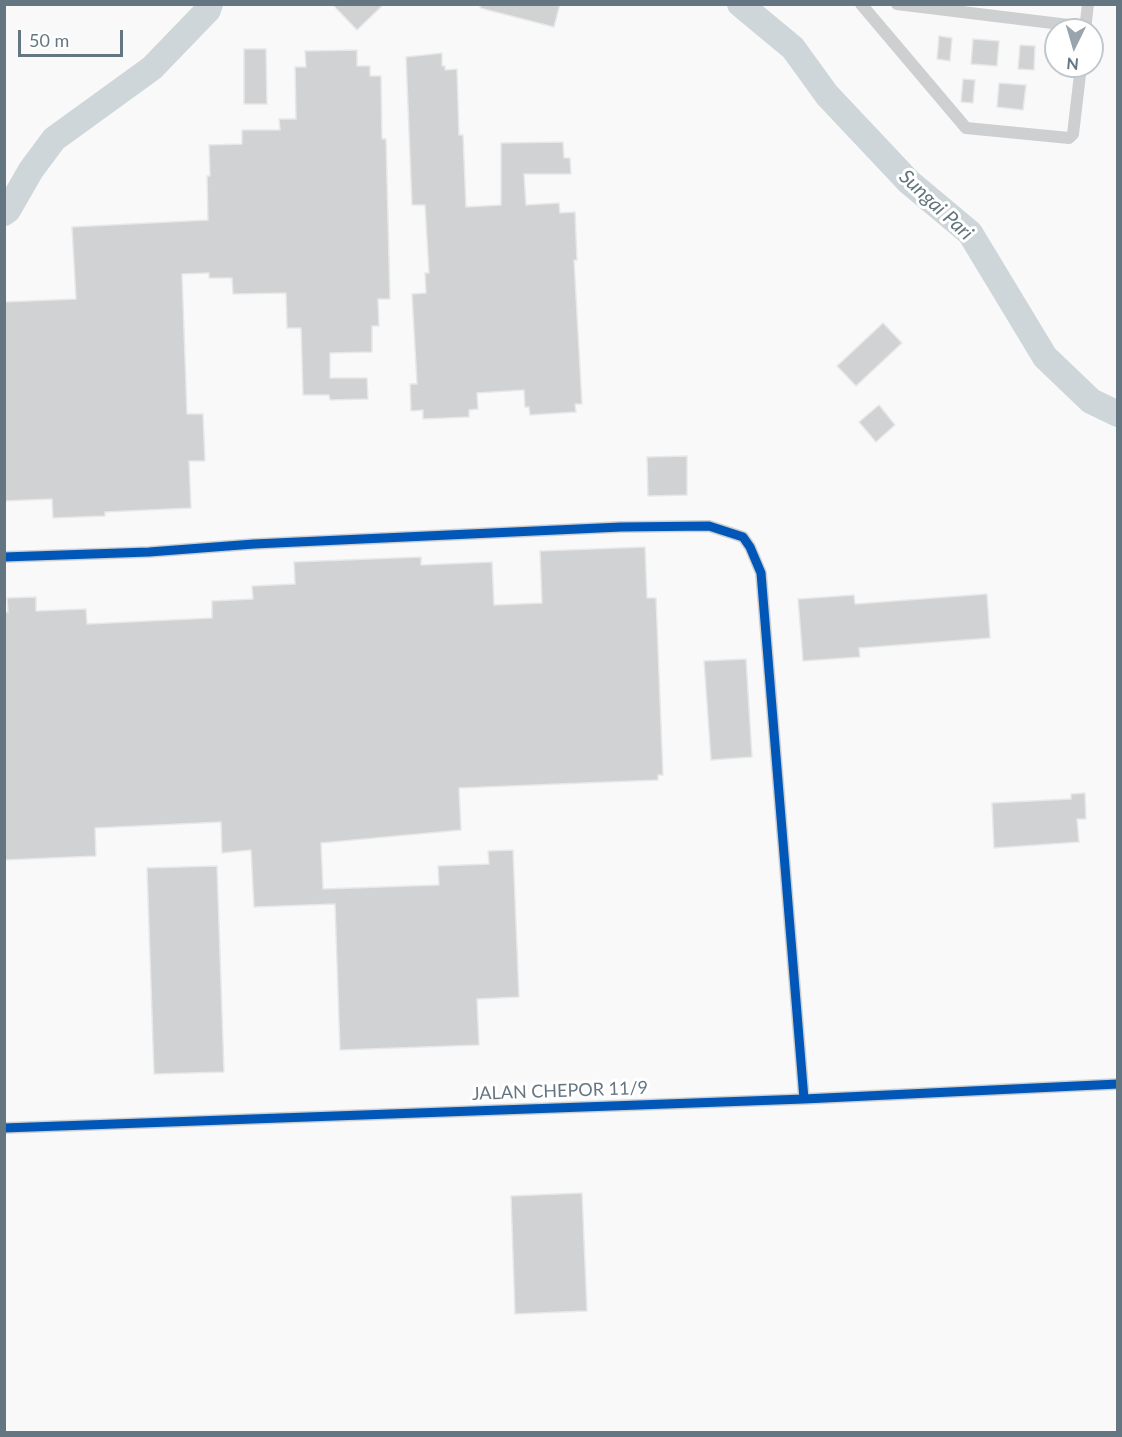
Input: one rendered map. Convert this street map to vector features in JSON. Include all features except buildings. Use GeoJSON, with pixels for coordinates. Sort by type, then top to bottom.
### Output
{"type":"FeatureCollection","features":[{"type":"Feature","properties":{"kind":"street"},"geometry":{"type":"LineString","coordinates":[[861,4],[966,128],[1069,138],[1073,134],[1080,78]]}},
{"type":"Feature","properties":{"kind":"street"},"geometry":{"type":"LineString","coordinates":[[897,4],[1044,23]]}},
{"type":"Feature","properties":{"kind":"street"},"geometry":{"type":"LineString","coordinates":[[4,557],[632,527],[709,526],[744,537],[761,573],[804,1099]]}},
{"type":"Feature","properties":{"kind":"street","name":"JALAN CHEPOR 11/9"},"geometry":{"type":"LineString","coordinates":[[4,1128],[804,1099],[1118,1084]]}},
{"type":"Feature","properties":{"kind":"waterway"},"geometry":{"type":"LineString","coordinates":[[4,213],[54,139],[152,68],[208,10],[210,4]]}},
{"type":"Feature","properties":{"kind":"waterway","name":"Sungai Pari"},"geometry":{"type":"LineString","coordinates":[[740,4],[793,48],[827,95],[909,182],[970,233],[1045,357],[1091,401],[1118,414]]}},
{"type":"Feature","properties":{"kind":"cycle path"},"geometry":{"type":"LineString","coordinates":[[4,557],[149,552],[254,544],[621,527],[709,526],[743,537],[761,573],[804,1099]]}},
{"type":"Feature","properties":{"kind":"cycle path"},"geometry":{"type":"LineString","coordinates":[[4,1128],[804,1099],[1118,1084]]}}]}
